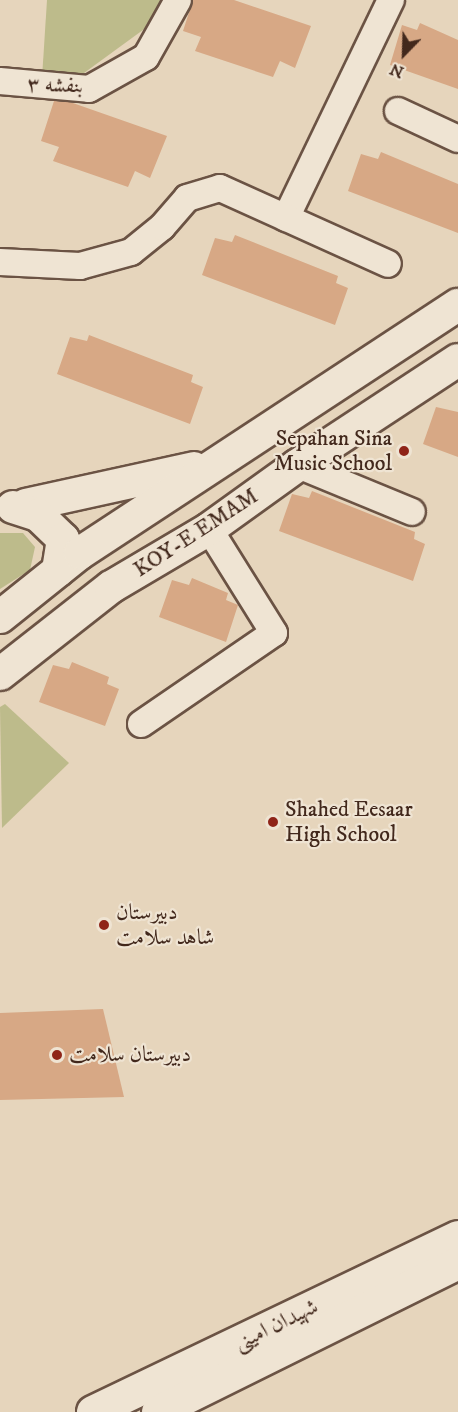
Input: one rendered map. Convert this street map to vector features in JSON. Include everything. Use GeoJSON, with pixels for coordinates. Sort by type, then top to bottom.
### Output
{"type":"FeatureCollection","features":[{"type":"Feature","properties":{"kind":"street","name":"بنفشه ۳"},"geometry":{"type":"LineString","coordinates":[[0,81],[89,89],[146,57],[178,0]]}},
{"type":"Feature","properties":{"kind":"street"},"geometry":{"type":"LineString","coordinates":[[286,218],[391,0]]}},
{"type":"Feature","properties":{"kind":"street"},"geometry":{"type":"LineString","coordinates":[[398,111],[458,139]]}},
{"type":"Feature","properties":{"kind":"street"},"geometry":{"type":"LineString","coordinates":[[0,262],[80,266],[131,252],[162,227],[187,198],[220,188],[388,264]]}},
{"type":"Feature","properties":{"kind":"street"},"geometry":{"type":"LineString","coordinates":[[0,617],[58,571],[209,465],[458,305]]}},
{"type":"Feature","properties":{"kind":"street","name":"KOY-E EMAM"},"geometry":{"type":"LineString","coordinates":[[0,674],[111,587],[201,534],[298,465],[458,360]]}},
{"type":"Feature","properties":{"kind":"street"},"geometry":{"type":"LineString","coordinates":[[13,507],[209,465]]}},
{"type":"Feature","properties":{"kind":"street"},"geometry":{"type":"LineString","coordinates":[[298,465],[412,512]]}},
{"type":"Feature","properties":{"kind":"street"},"geometry":{"type":"LineString","coordinates":[[141,723],[274,633],[201,534],[163,497]]}},
{"type":"Feature","properties":{"kind":"street"},"geometry":{"type":"LineString","coordinates":[[13,507],[38,515],[63,539],[58,571]]}},
{"type":"Feature","properties":{"kind":"street","name":"شهیدان امینی"},"geometry":{"type":"LineString","coordinates":[[93,1412],[458,1237]]}},
{"type":"Feature","properties":{"kind":"street","name":"شهیدان امینی"},"geometry":{"type":"LineString","coordinates":[[158,1412],[458,1263]]}},
{"type":"Feature","properties":{"kind":"shaded area"},"geometry":{"type":"Polygon","coordinates":[[[47,0],[162,0],[158,19],[84,73],[42,78],[47,0]]]}},
{"type":"Feature","properties":{"kind":"shaded area"},"geometry":{"type":"Polygon","coordinates":[[[0,533],[23,533],[35,547],[30,570],[0,589],[0,533]]]}},
{"type":"Feature","properties":{"kind":"shaded area"},"geometry":{"type":"Polygon","coordinates":[[[5,704],[69,763],[2,828],[0,707],[5,704]]]}},
{"type":"Feature","properties":{"kind":"building"},"geometry":{"type":"Polygon","coordinates":[[[193,0],[234,0],[311,26],[295,68],[280,61],[273,77],[195,51],[201,37],[183,31],[193,0]]]}},
{"type":"Feature","properties":{"kind":"building"},"geometry":{"type":"Polygon","coordinates":[[[420,23],[458,40],[458,89],[390,65],[402,25],[417,30],[420,23]]]}},
{"type":"Feature","properties":{"kind":"building"},"geometry":{"type":"Polygon","coordinates":[[[54,101],[70,102],[167,136],[150,178],[135,171],[128,187],[53,161],[59,147],[41,141],[54,101]]]}},
{"type":"Feature","properties":{"kind":"building"},"geometry":{"type":"Polygon","coordinates":[[[381,152],[458,184],[458,233],[348,191],[361,154],[378,159],[381,152]]]}},
{"type":"Feature","properties":{"kind":"building"},"geometry":{"type":"Polygon","coordinates":[[[235,235],[338,276],[336,283],[348,288],[335,325],[202,275],[215,238],[232,242],[235,235]]]}},
{"type":"Feature","properties":{"kind":"building"},"geometry":{"type":"Polygon","coordinates":[[[89,335],[193,375],[191,382],[203,387],[190,424],[57,374],[70,337],[87,341],[89,335]]]}},
{"type":"Feature","properties":{"kind":"building"},"geometry":{"type":"Polygon","coordinates":[[[436,407],[458,412],[458,457],[423,444],[436,407]]]}},
{"type":"Feature","properties":{"kind":"building"},"geometry":{"type":"Polygon","coordinates":[[[312,491],[415,532],[414,539],[425,544],[413,581],[279,531],[292,494],[309,498],[312,491]]]}},
{"type":"Feature","properties":{"kind":"building"},"geometry":{"type":"Polygon","coordinates":[[[192,578],[228,593],[226,600],[238,605],[226,642],[159,617],[172,580],[189,585],[192,578]]]}},
{"type":"Feature","properties":{"kind":"building"},"geometry":{"type":"Polygon","coordinates":[[[72,662],[109,677],[107,684],[119,689],[105,726],[39,702],[53,665],[69,669],[72,662]]]}},
{"type":"Feature","properties":{"kind":"building","name":"دبیرستان سلامت"},"geometry":{"type":"Polygon","coordinates":[[[103,1009],[124,1097],[0,1100],[0,1013],[103,1009]]]}},
{"type":"Feature","properties":{"kind":"place","name":"Sepahan Sina Music School"},"geometry":{"type":"Point","coordinates":[404,451]}},
{"type":"Feature","properties":{"kind":"place","name":"Shahed Eesaar High School"},"geometry":{"type":"Point","coordinates":[273,822]}},
{"type":"Feature","properties":{"kind":"place","name":"دبیرستان شاهد سلامت"},"geometry":{"type":"Point","coordinates":[104,925]}},
{"type":"Feature","properties":{"kind":"place","name":"دبیرستان سلامت"},"geometry":{"type":"Point","coordinates":[57,1055]}}]}
